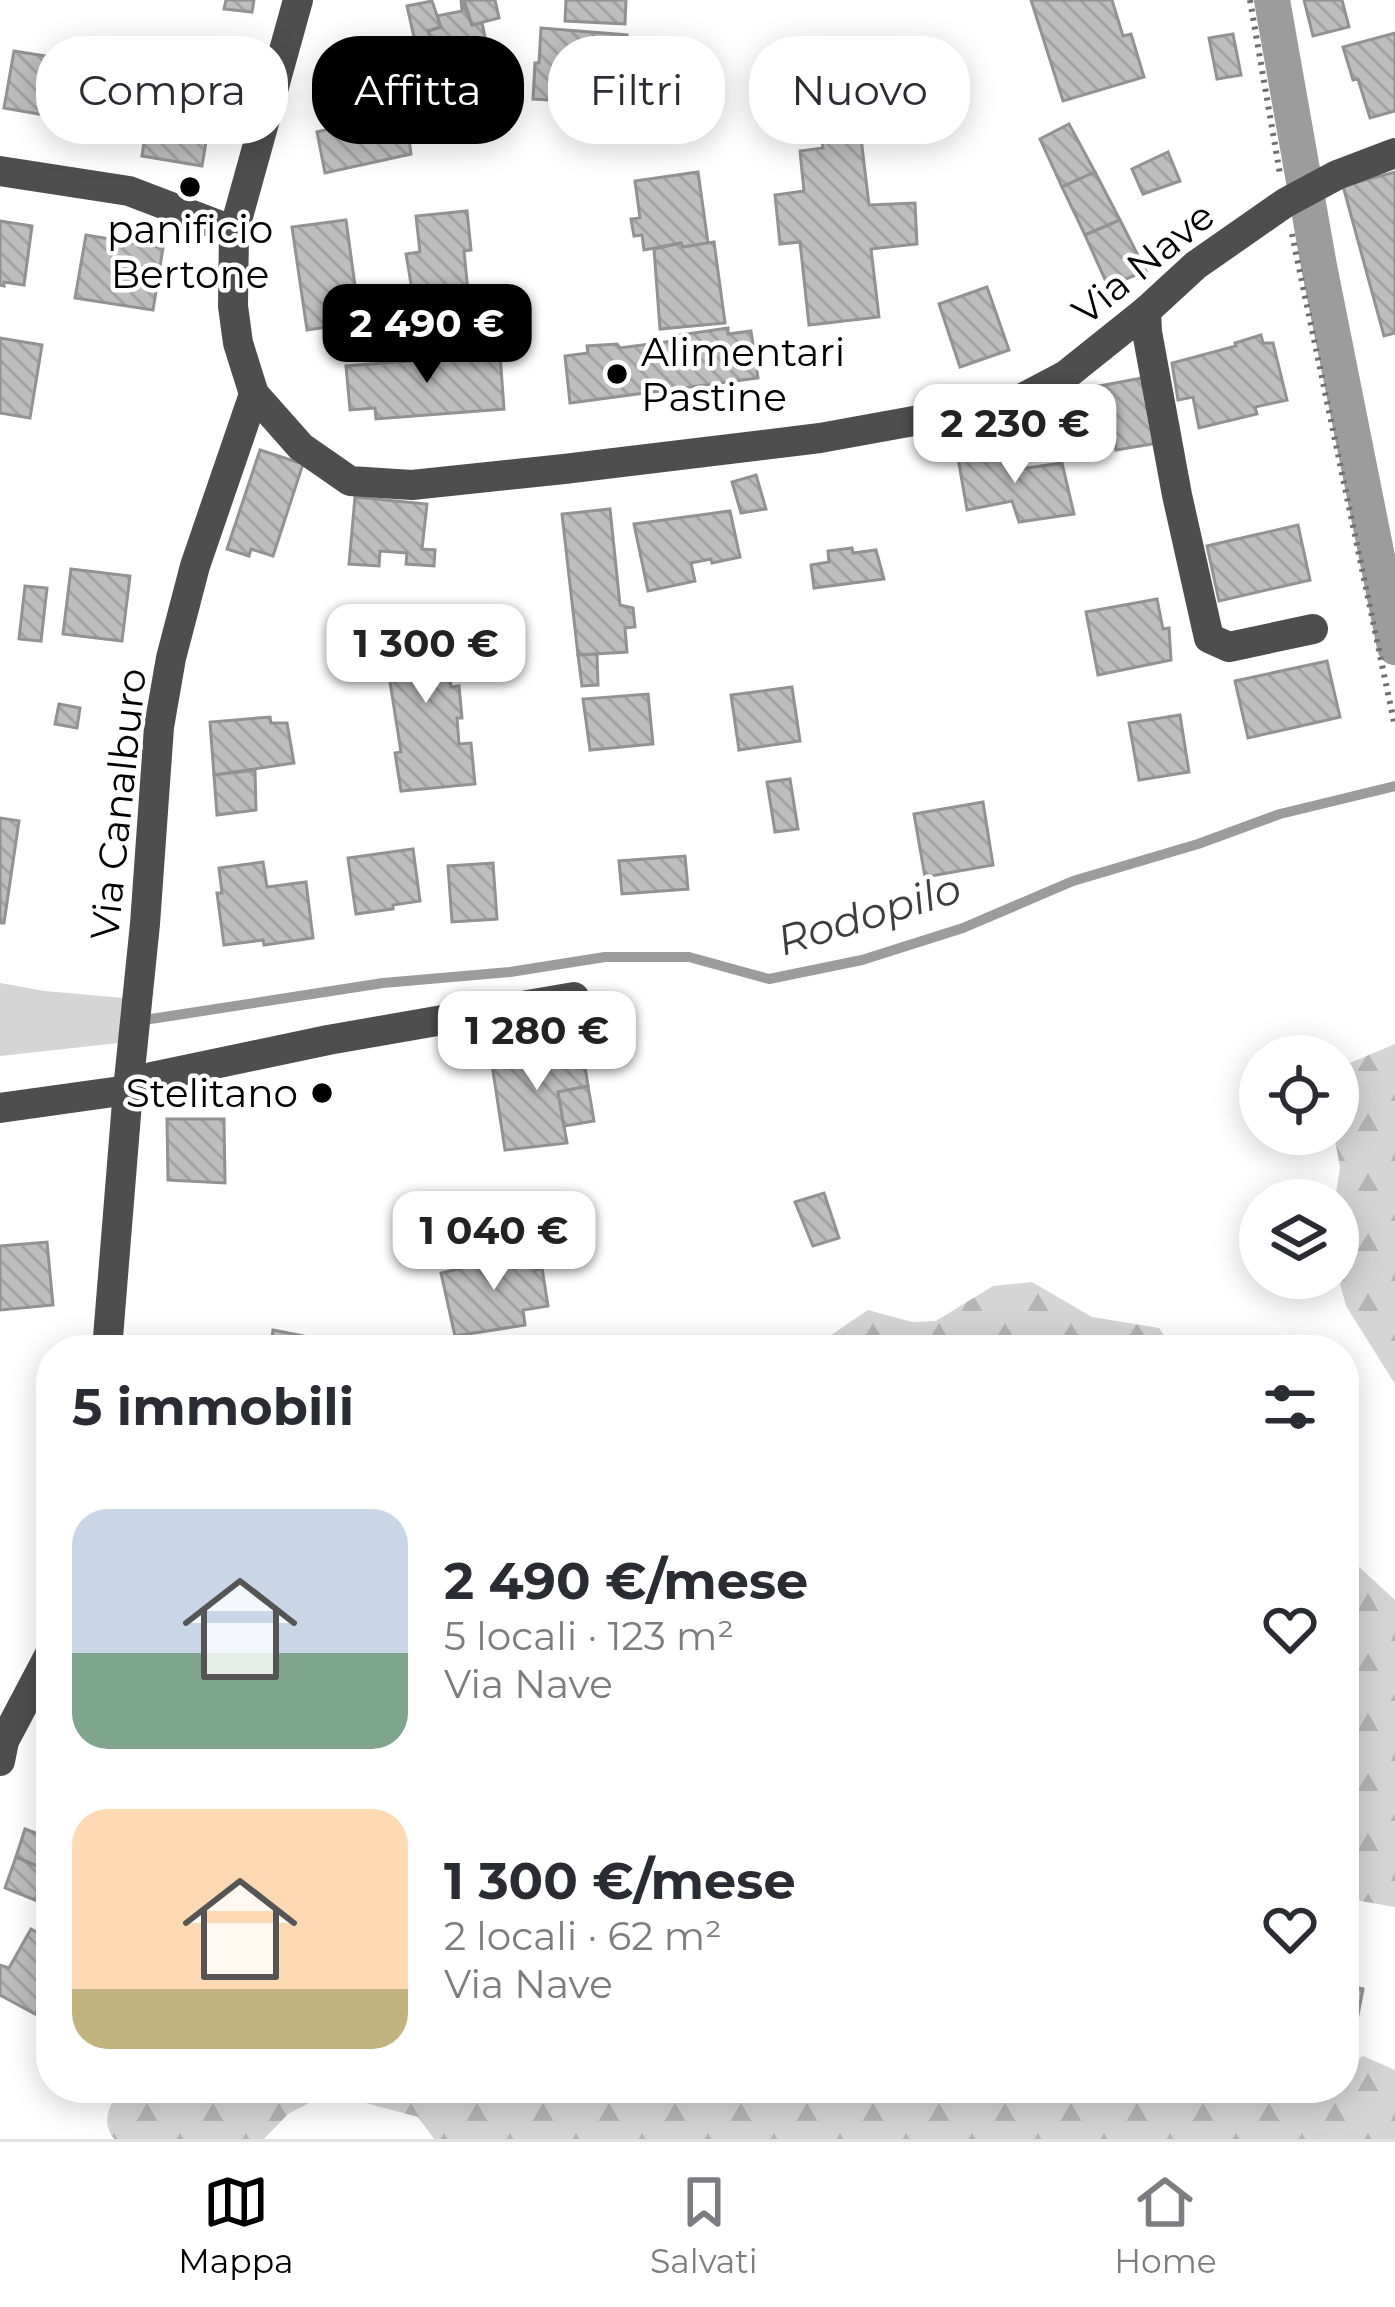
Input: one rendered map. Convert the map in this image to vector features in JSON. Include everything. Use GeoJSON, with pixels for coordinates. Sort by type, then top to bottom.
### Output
{"type":"FeatureCollection","features":[{"type":"Feature","properties":{"kind":"street"},"geometry":{"type":"LineString","coordinates":[[254,394],[238,343],[233,306],[234,231],[298,0]]}},
{"type":"Feature","properties":{"kind":"street","name":"Via Nave"},"geometry":{"type":"LineString","coordinates":[[254,394],[301,447],[350,481],[412,485],[820,438],[1013,403],[1066,375],[1196,265],[1285,203],[1336,175],[1395,154]]}},
{"type":"Feature","properties":{"kind":"street"},"geometry":{"type":"LineString","coordinates":[[0,171],[129,191],[234,231]]}},
{"type":"Feature","properties":{"kind":"street"},"geometry":{"type":"LineString","coordinates":[[1145,311],[1172,472],[1208,638],[1229,647],[1313,628]]}},
{"type":"Feature","properties":{"kind":"street","name":"Via Canalburo"},"geometry":{"type":"LineString","coordinates":[[108,1335],[159,727],[195,566],[254,394]]}},
{"type":"Feature","properties":{"kind":"street"},"geometry":{"type":"LineString","coordinates":[[0,1108],[128,1090],[152,1078],[328,1040],[574,997]]}},
{"type":"Feature","properties":{"kind":"street"},"geometry":{"type":"LineString","coordinates":[[0,1761],[4,1741],[36,1680]]}},
{"type":"Feature","properties":{"kind":"path"},"geometry":{"type":"LineString","coordinates":[[1250,0],[1285,203],[1395,727]]}},
{"type":"Feature","properties":{"kind":"green space"},"geometry":{"type":"Polygon","coordinates":[[[0,983],[124,998],[119,1043],[0,1056],[0,983]]]}},
{"type":"Feature","properties":{"kind":"green space"},"geometry":{"type":"Polygon","coordinates":[[[1395,1044],[1395,1384],[1344,1299],[1359,1299],[1359,1179],[1338,1179],[1338,1155],[1359,1155],[1359,1059],[1395,1044]]]}},
{"type":"Feature","properties":{"kind":"green space"},"geometry":{"type":"Polygon","coordinates":[[[1032,1282],[1092,1317],[1159,1328],[1164,1335],[831,1335],[868,1310],[912,1322],[936,1321],[993,1286],[1032,1282]]]}},
{"type":"Feature","properties":{"kind":"green space"},"geometry":{"type":"Polygon","coordinates":[[[1359,1567],[1395,1600],[1395,1907],[1359,1901],[1359,1567]]]}},
{"type":"Feature","properties":{"kind":"green space"},"geometry":{"type":"Polygon","coordinates":[[[1363,2056],[1395,2070],[1395,2139],[434,2139],[418,2117],[366,2103],[1359,2103],[1359,2059],[1363,2056]]]}},
{"type":"Feature","properties":{"kind":"green space"},"geometry":{"type":"Polygon","coordinates":[[[309,2103],[288,2114],[264,2139],[114,2139],[107,2119],[111,2106],[309,2103]]]}},
{"type":"Feature","properties":{"kind":"building"},"geometry":{"type":"Polygon","coordinates":[[[226,0],[254,0],[252,12],[224,9],[226,0]]]}},
{"type":"Feature","properties":{"kind":"building"},"geometry":{"type":"Polygon","coordinates":[[[461,0],[472,25],[482,23],[485,36],[430,36],[428,31],[441,27],[436,16],[462,11],[461,0]]]}},
{"type":"Feature","properties":{"kind":"building"},"geometry":{"type":"Polygon","coordinates":[[[464,0],[495,0],[499,18],[472,25],[464,0]]]}},
{"type":"Feature","properties":{"kind":"building"},"geometry":{"type":"Polygon","coordinates":[[[566,0],[626,0],[625,24],[565,21],[566,0]]]}},
{"type":"Feature","properties":{"kind":"building"},"geometry":{"type":"Polygon","coordinates":[[[1031,0],[1112,0],[1123,36],[1131,34],[1144,77],[1063,101],[1031,0]]]}},
{"type":"Feature","properties":{"kind":"building"},"geometry":{"type":"Polygon","coordinates":[[[1304,0],[1342,0],[1349,27],[1313,36],[1304,0]]]}},
{"type":"Feature","properties":{"kind":"building"},"geometry":{"type":"Polygon","coordinates":[[[432,1],[441,27],[428,31],[430,36],[414,36],[407,6],[432,1]]]}},
{"type":"Feature","properties":{"kind":"building"},"geometry":{"type":"Polygon","coordinates":[[[541,28],[627,35],[548,36],[548,100],[533,99],[535,63],[539,63],[541,28]]]}},
{"type":"Feature","properties":{"kind":"building"},"geometry":{"type":"Polygon","coordinates":[[[1395,33],[1395,111],[1370,118],[1343,47],[1395,33]]]}},
{"type":"Feature","properties":{"kind":"building"},"geometry":{"type":"Polygon","coordinates":[[[1233,34],[1241,75],[1217,79],[1209,38],[1233,34]]]}},
{"type":"Feature","properties":{"kind":"building"},"geometry":{"type":"Polygon","coordinates":[[[14,51],[36,54],[36,114],[4,108],[14,51]]]}},
{"type":"Feature","properties":{"kind":"building"},"geometry":{"type":"Polygon","coordinates":[[[1069,124],[1095,172],[1062,187],[1040,139],[1069,124]]]}},
{"type":"Feature","properties":{"kind":"building"},"geometry":{"type":"Polygon","coordinates":[[[144,144],[206,144],[202,166],[142,156],[144,144]]]}},
{"type":"Feature","properties":{"kind":"building"},"geometry":{"type":"Polygon","coordinates":[[[319,144],[410,144],[411,154],[325,173],[319,144]]]}},
{"type":"Feature","properties":{"kind":"building"},"geometry":{"type":"Polygon","coordinates":[[[822,144],[862,144],[869,205],[915,203],[917,244],[871,249],[879,317],[809,325],[800,242],[780,244],[775,195],[804,191],[800,151],[823,148],[822,144]]]}},
{"type":"Feature","properties":{"kind":"building"},"geometry":{"type":"Polygon","coordinates":[[[1168,152],[1180,181],[1143,194],[1132,169],[1168,152]]]}},
{"type":"Feature","properties":{"kind":"building"},"geometry":{"type":"Polygon","coordinates":[[[698,172],[708,243],[644,250],[642,235],[634,236],[631,219],[640,218],[635,181],[698,172]]]}},
{"type":"Feature","properties":{"kind":"building"},"geometry":{"type":"Polygon","coordinates":[[[1095,172],[1120,220],[1085,235],[1062,187],[1095,172]]]}},
{"type":"Feature","properties":{"kind":"building"},"geometry":{"type":"Polygon","coordinates":[[[1395,172],[1395,333],[1384,336],[1343,186],[1395,172]]]}},
{"type":"Feature","properties":{"kind":"building"},"geometry":{"type":"Polygon","coordinates":[[[467,211],[471,250],[464,251],[469,302],[415,307],[406,254],[420,252],[416,216],[467,211]]]}},
{"type":"Feature","properties":{"kind":"building"},"geometry":{"type":"Polygon","coordinates":[[[346,220],[360,322],[307,330],[292,227],[346,220]]]}},
{"type":"Feature","properties":{"kind":"building"},"geometry":{"type":"Polygon","coordinates":[[[1120,220],[1146,271],[1108,286],[1085,235],[1120,220]]]}},
{"type":"Feature","properties":{"kind":"building"},"geometry":{"type":"Polygon","coordinates":[[[0,221],[32,226],[24,285],[0,285],[0,221]]]}},
{"type":"Feature","properties":{"kind":"building"},"geometry":{"type":"Polygon","coordinates":[[[86,235],[163,248],[153,310],[75,298],[86,235]]]}},
{"type":"Feature","properties":{"kind":"building"},"geometry":{"type":"Polygon","coordinates":[[[714,242],[725,323],[660,329],[654,249],[714,242]]]}},
{"type":"Feature","properties":{"kind":"building"},"geometry":{"type":"Polygon","coordinates":[[[987,287],[1009,350],[960,367],[939,304],[987,287]]]}},
{"type":"Feature","properties":{"kind":"building"},"geometry":{"type":"Polygon","coordinates":[[[728,328],[728,334],[751,331],[758,378],[570,403],[565,356],[588,353],[587,346],[617,344],[620,348],[728,328]]]}},
{"type":"Feature","properties":{"kind":"building"},"geometry":{"type":"Polygon","coordinates":[[[1261,335],[1263,343],[1273,343],[1287,400],[1255,407],[1257,414],[1199,428],[1193,397],[1178,400],[1172,363],[1261,335]]]}},
{"type":"Feature","properties":{"kind":"building"},"geometry":{"type":"Polygon","coordinates":[[[0,338],[42,345],[30,418],[0,413],[0,338]]]}},
{"type":"Feature","properties":{"kind":"building"},"geometry":{"type":"Polygon","coordinates":[[[500,354],[504,409],[376,419],[375,408],[350,410],[346,366],[500,354]]]}},
{"type":"Feature","properties":{"kind":"building"},"geometry":{"type":"Polygon","coordinates":[[[1147,377],[1158,443],[1116,450],[1114,437],[1103,439],[1094,387],[1147,377]]]}},
{"type":"Feature","properties":{"kind":"building"},"geometry":{"type":"Polygon","coordinates":[[[1008,448],[1012,470],[1062,463],[1074,514],[1019,522],[1012,501],[967,510],[958,458],[1008,448]]]}},
{"type":"Feature","properties":{"kind":"building"},"geometry":{"type":"Polygon","coordinates":[[[260,450],[303,464],[273,556],[251,549],[249,556],[227,549],[260,450]]]}},
{"type":"Feature","properties":{"kind":"building"},"geometry":{"type":"Polygon","coordinates":[[[756,475],[766,509],[741,513],[732,482],[756,475]]]}},
{"type":"Feature","properties":{"kind":"building"},"geometry":{"type":"Polygon","coordinates":[[[355,497],[427,504],[422,549],[435,550],[434,566],[406,564],[407,553],[380,551],[379,566],[349,564],[355,497]]]}},
{"type":"Feature","properties":{"kind":"building"},"geometry":{"type":"Polygon","coordinates":[[[610,509],[620,605],[633,608],[635,627],[625,628],[627,652],[578,655],[562,514],[610,509]]]}},
{"type":"Feature","properties":{"kind":"building"},"geometry":{"type":"Polygon","coordinates":[[[730,511],[740,557],[691,563],[695,581],[648,591],[634,524],[730,511]]]}},
{"type":"Feature","properties":{"kind":"building"},"geometry":{"type":"Polygon","coordinates":[[[1298,525],[1310,580],[1219,601],[1207,546],[1298,525]]]}},
{"type":"Feature","properties":{"kind":"building"},"geometry":{"type":"Polygon","coordinates":[[[852,548],[853,553],[876,550],[884,579],[814,588],[811,565],[829,562],[828,551],[852,548]]]}},
{"type":"Feature","properties":{"kind":"building"},"geometry":{"type":"Polygon","coordinates":[[[71,569],[130,576],[122,641],[63,634],[71,569]]]}},
{"type":"Feature","properties":{"kind":"building"},"geometry":{"type":"Polygon","coordinates":[[[25,586],[47,588],[41,641],[19,639],[25,586]]]}},
{"type":"Feature","properties":{"kind":"building"},"geometry":{"type":"Polygon","coordinates":[[[1157,599],[1163,629],[1169,628],[1171,660],[1098,675],[1086,612],[1157,599]]]}},
{"type":"Feature","properties":{"kind":"building"},"geometry":{"type":"Polygon","coordinates":[[[452,619],[461,660],[449,661],[451,687],[459,686],[459,744],[471,743],[475,784],[401,791],[395,753],[401,752],[377,631],[452,619]]]}},
{"type":"Feature","properties":{"kind":"building"},"geometry":{"type":"Polygon","coordinates":[[[597,654],[598,685],[582,686],[578,655],[597,654]]]}},
{"type":"Feature","properties":{"kind":"building"},"geometry":{"type":"Polygon","coordinates":[[[1327,661],[1340,717],[1248,738],[1235,681],[1327,661]]]}},
{"type":"Feature","properties":{"kind":"building"},"geometry":{"type":"Polygon","coordinates":[[[792,687],[800,741],[739,750],[731,695],[792,687]]]}},
{"type":"Feature","properties":{"kind":"building"},"geometry":{"type":"Polygon","coordinates":[[[648,694],[653,744],[590,750],[583,699],[648,694]]]}},
{"type":"Feature","properties":{"kind":"building"},"geometry":{"type":"Polygon","coordinates":[[[59,704],[80,708],[77,728],[55,724],[59,704]]]}},
{"type":"Feature","properties":{"kind":"building"},"geometry":{"type":"Polygon","coordinates":[[[1180,715],[1189,772],[1139,780],[1129,723],[1180,715]]]}},
{"type":"Feature","properties":{"kind":"building"},"geometry":{"type":"Polygon","coordinates":[[[270,717],[271,723],[287,723],[294,763],[214,775],[210,722],[270,717]]]}},
{"type":"Feature","properties":{"kind":"building"},"geometry":{"type":"Polygon","coordinates":[[[255,770],[256,810],[217,815],[214,775],[255,770]]]}},
{"type":"Feature","properties":{"kind":"building"},"geometry":{"type":"Polygon","coordinates":[[[790,779],[798,829],[775,832],[767,782],[790,779]]]}},
{"type":"Feature","properties":{"kind":"building"},"geometry":{"type":"Polygon","coordinates":[[[983,802],[993,865],[925,877],[914,814],[983,802]]]}},
{"type":"Feature","properties":{"kind":"building"},"geometry":{"type":"Polygon","coordinates":[[[0,818],[19,821],[4,923],[0,923],[0,818]]]}},
{"type":"Feature","properties":{"kind":"building"},"geometry":{"type":"Polygon","coordinates":[[[413,849],[420,901],[356,914],[348,858],[413,849]]]}},
{"type":"Feature","properties":{"kind":"building"},"geometry":{"type":"Polygon","coordinates":[[[685,856],[688,889],[622,894],[619,861],[685,856]]]}},
{"type":"Feature","properties":{"kind":"building"},"geometry":{"type":"Polygon","coordinates":[[[263,862],[267,887],[306,882],[313,938],[224,945],[217,893],[222,893],[219,868],[263,862]]]}},
{"type":"Feature","properties":{"kind":"building"},"geometry":{"type":"Polygon","coordinates":[[[493,863],[497,919],[452,922],[448,866],[493,863]]]}},
{"type":"Feature","properties":{"kind":"building"},"geometry":{"type":"Polygon","coordinates":[[[581,1040],[588,1086],[558,1092],[567,1143],[505,1150],[491,1058],[581,1040]]]}},
{"type":"Feature","properties":{"kind":"building"},"geometry":{"type":"Polygon","coordinates":[[[588,1086],[594,1121],[564,1126],[558,1092],[588,1086]]]}},
{"type":"Feature","properties":{"kind":"building"},"geometry":{"type":"Polygon","coordinates":[[[167,1119],[224,1119],[225,1183],[168,1180],[167,1119]]]}},
{"type":"Feature","properties":{"kind":"building"},"geometry":{"type":"Polygon","coordinates":[[[824,1193],[839,1238],[813,1246],[795,1202],[824,1193]]]}},
{"type":"Feature","properties":{"kind":"building"},"geometry":{"type":"Polygon","coordinates":[[[47,1242],[53,1305],[0,1310],[0,1246],[47,1242]]]}},
{"type":"Feature","properties":{"kind":"building"},"geometry":{"type":"Polygon","coordinates":[[[532,1248],[536,1270],[542,1268],[548,1306],[523,1310],[525,1325],[455,1335],[441,1273],[499,1259],[500,1253],[532,1248]]]}},
{"type":"Feature","properties":{"kind":"building"},"geometry":{"type":"Polygon","coordinates":[[[25,1829],[36,1833],[36,1866],[16,1857],[25,1829]]]}},
{"type":"Feature","properties":{"kind":"building"},"geometry":{"type":"Polygon","coordinates":[[[16,1857],[36,1866],[35,1900],[5,1888],[16,1857]]]}},
{"type":"Feature","properties":{"kind":"building"},"geometry":{"type":"Polygon","coordinates":[[[31,1929],[36,1932],[35,2014],[0,1995],[0,1965],[9,1968],[31,1929]]]}},
{"type":"Feature","properties":{"kind":"waterway"},"geometry":{"type":"LineString","coordinates":[[1272,0],[1395,647]]}},
{"type":"Feature","properties":{"kind":"waterway","name":"Rodopilo"},"geometry":{"type":"LineString","coordinates":[[138,1021],[383,983],[510,972],[605,957],[689,957],[769,979],[862,960],[963,928],[1073,881],[1280,814],[1395,786]]}},
{"type":"Feature","properties":{"kind":"place","name":"panificio Bertone"},"geometry":{"type":"Point","coordinates":[190,187]}},
{"type":"Feature","properties":{"kind":"place","name":"Alimentari Pastine"},"geometry":{"type":"Point","coordinates":[617,374]}},
{"type":"Feature","properties":{"kind":"place","name":"Stelitano"},"geometry":{"type":"Point","coordinates":[322,1093]}}]}
